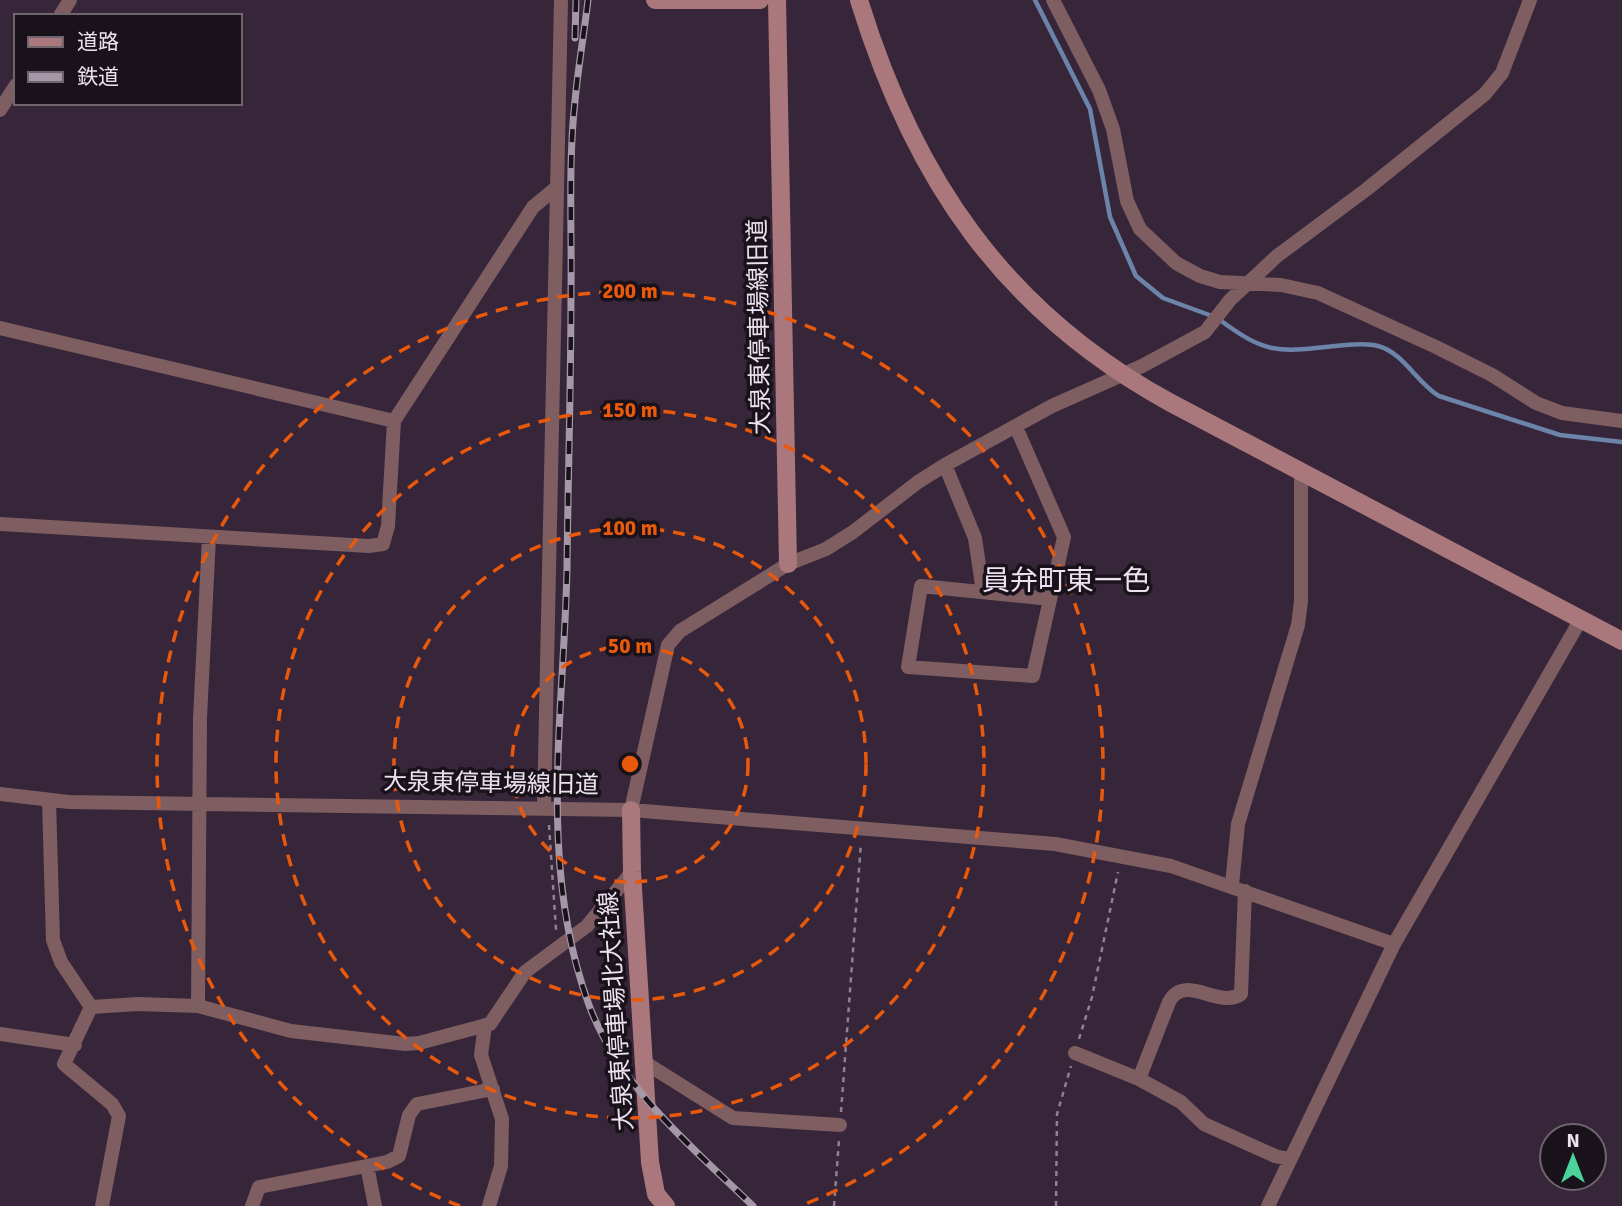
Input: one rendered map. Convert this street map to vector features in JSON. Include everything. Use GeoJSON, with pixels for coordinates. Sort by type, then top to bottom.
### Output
{"type":"FeatureCollection","features":[{"type":"Feature","properties":{"kind":"street"},"geometry":{"type":"LineString","coordinates":[[546,808],[561,0]]}},
{"type":"Feature","properties":{"kind":"street"},"geometry":{"type":"LineString","coordinates":[[665,1],[760,0]]}},
{"type":"Feature","properties":{"kind":"street","name":"大泉東停車場線旧道"},"geometry":{"type":"LineString","coordinates":[[0,794],[49,801],[631,810],[672,639],[690,623],[764,581],[788,564],[778,0]]}},
{"type":"Feature","properties":{"kind":"street"},"geometry":{"type":"LineString","coordinates":[[859,0],[892,96],[943,194],[993,261],[1041,311],[1120,375],[1622,641]]}},
{"type":"Feature","properties":{"kind":"street"},"geometry":{"type":"LineString","coordinates":[[1053,0],[1099,90],[1113,129],[1127,201],[1140,229],[1176,263],[1200,276],[1246,284],[1282,285],[1318,293],[1458,358],[1536,403],[1562,413],[1622,421]]}},
{"type":"Feature","properties":{"kind":"street"},"geometry":{"type":"LineString","coordinates":[[788,564],[826,549],[853,532],[918,482],[945,465],[1052,406],[1205,332],[1230,300],[1276,256],[1367,189],[1485,94],[1502,73],[1530,0]]}},
{"type":"Feature","properties":{"kind":"street"},"geometry":{"type":"LineString","coordinates":[[0,110],[14,88]]}},
{"type":"Feature","properties":{"kind":"street"},"geometry":{"type":"LineString","coordinates":[[0,524],[383,544],[386,539],[394,421],[533,207],[556,188]]}},
{"type":"Feature","properties":{"kind":"street"},"geometry":{"type":"LineString","coordinates":[[0,328],[394,421]]}},
{"type":"Feature","properties":{"kind":"street"},"geometry":{"type":"LineString","coordinates":[[1016,427],[1064,537],[1051,599],[1033,676],[908,667],[921,586],[1051,599]]}},
{"type":"Feature","properties":{"kind":"street"},"geometry":{"type":"LineString","coordinates":[[945,465],[975,538],[983,592]]}},
{"type":"Feature","properties":{"kind":"street"},"geometry":{"type":"LineString","coordinates":[[1139,1079],[1169,1002],[1177,992],[1188,990],[1228,1000],[1241,994],[1238,824],[1298,625],[1301,601],[1301,472]]}},
{"type":"Feature","properties":{"kind":"street"},"geometry":{"type":"LineString","coordinates":[[198,1006],[199,803],[209,537]]}},
{"type":"Feature","properties":{"kind":"street"},"geometry":{"type":"LineString","coordinates":[[1268,1206],[1394,944],[1581,620]]}},
{"type":"Feature","properties":{"kind":"street"},"geometry":{"type":"LineString","coordinates":[[49,801],[53,940],[61,962],[90,1007]]}},
{"type":"Feature","properties":{"kind":"street"},"geometry":{"type":"LineString","coordinates":[[631,810],[1055,844],[1122,855],[1171,866],[1239,888],[1394,944]]}},
{"type":"Feature","properties":{"kind":"street","name":"大泉東停車場北大社線"},"geometry":{"type":"LineString","coordinates":[[631,810],[632,872],[653,1184],[666,1206]]}},
{"type":"Feature","properties":{"kind":"street"},"geometry":{"type":"LineString","coordinates":[[90,1007],[138,1003],[198,1006],[291,1031],[405,1044],[419,1043],[485,1025],[496,1017],[525,972],[587,926],[632,872]]}},
{"type":"Feature","properties":{"kind":"street"},"geometry":{"type":"LineString","coordinates":[[90,1007],[75,1045],[64,1063],[112,1104],[119,1116],[102,1206]]}},
{"type":"Feature","properties":{"kind":"street"},"geometry":{"type":"LineString","coordinates":[[485,1025],[481,1055],[502,1119],[501,1166],[489,1206]]}},
{"type":"Feature","properties":{"kind":"street"},"geometry":{"type":"LineString","coordinates":[[0,1034],[75,1045]]}},
{"type":"Feature","properties":{"kind":"street"},"geometry":{"type":"LineString","coordinates":[[1075,1052],[1139,1079],[1181,1102],[1204,1124],[1275,1156],[1289,1159]]}},
{"type":"Feature","properties":{"kind":"street"},"geometry":{"type":"LineString","coordinates":[[644,1062],[733,1118],[840,1125]]}},
{"type":"Feature","properties":{"kind":"street"},"geometry":{"type":"LineString","coordinates":[[252,1206],[259,1187],[367,1166],[399,1156],[409,1115],[417,1104],[493,1089]]}},
{"type":"Feature","properties":{"kind":"street"},"geometry":{"type":"LineString","coordinates":[[367,1166],[375,1206]]}},
{"type":"Feature","properties":{"kind":"path"},"geometry":{"type":"LineString","coordinates":[[546,808],[553,901],[560,947]]}},
{"type":"Feature","properties":{"kind":"path"},"geometry":{"type":"LineString","coordinates":[[834,1206],[862,828]]}},
{"type":"Feature","properties":{"kind":"path"},"geometry":{"type":"LineString","coordinates":[[1056,1206],[1058,1107],[1092,997],[1122,855]]}},
{"type":"Feature","properties":{"kind":"waterway"},"geometry":{"type":"LineString","coordinates":[[1035,0],[1090,109],[1110,217],[1136,276],[1163,298],[1212,316]]}},
{"type":"Feature","properties":{"kind":"waterway"},"geometry":{"type":"LineString","coordinates":[[1220,320],[1250,340],[1286,350],[1362,344],[1378,346],[1403,361],[1439,396],[1560,435],[1622,442]]}},
{"type":"Feature","properties":{"kind":"railway"},"geometry":{"type":"LineString","coordinates":[[575,38],[576,0]]}},
{"type":"Feature","properties":{"kind":"railway"},"geometry":{"type":"LineString","coordinates":[[588,0],[576,89],[572,149],[567,568],[557,788],[563,898],[573,952],[589,1005],[602,1035],[619,1063],[659,1114],[753,1206]]}},
{"type":"Feature","properties":{"kind":"district","name":"員弁町東一色"},"geometry":{"type":"Point","coordinates":[1066,581]}}]}
